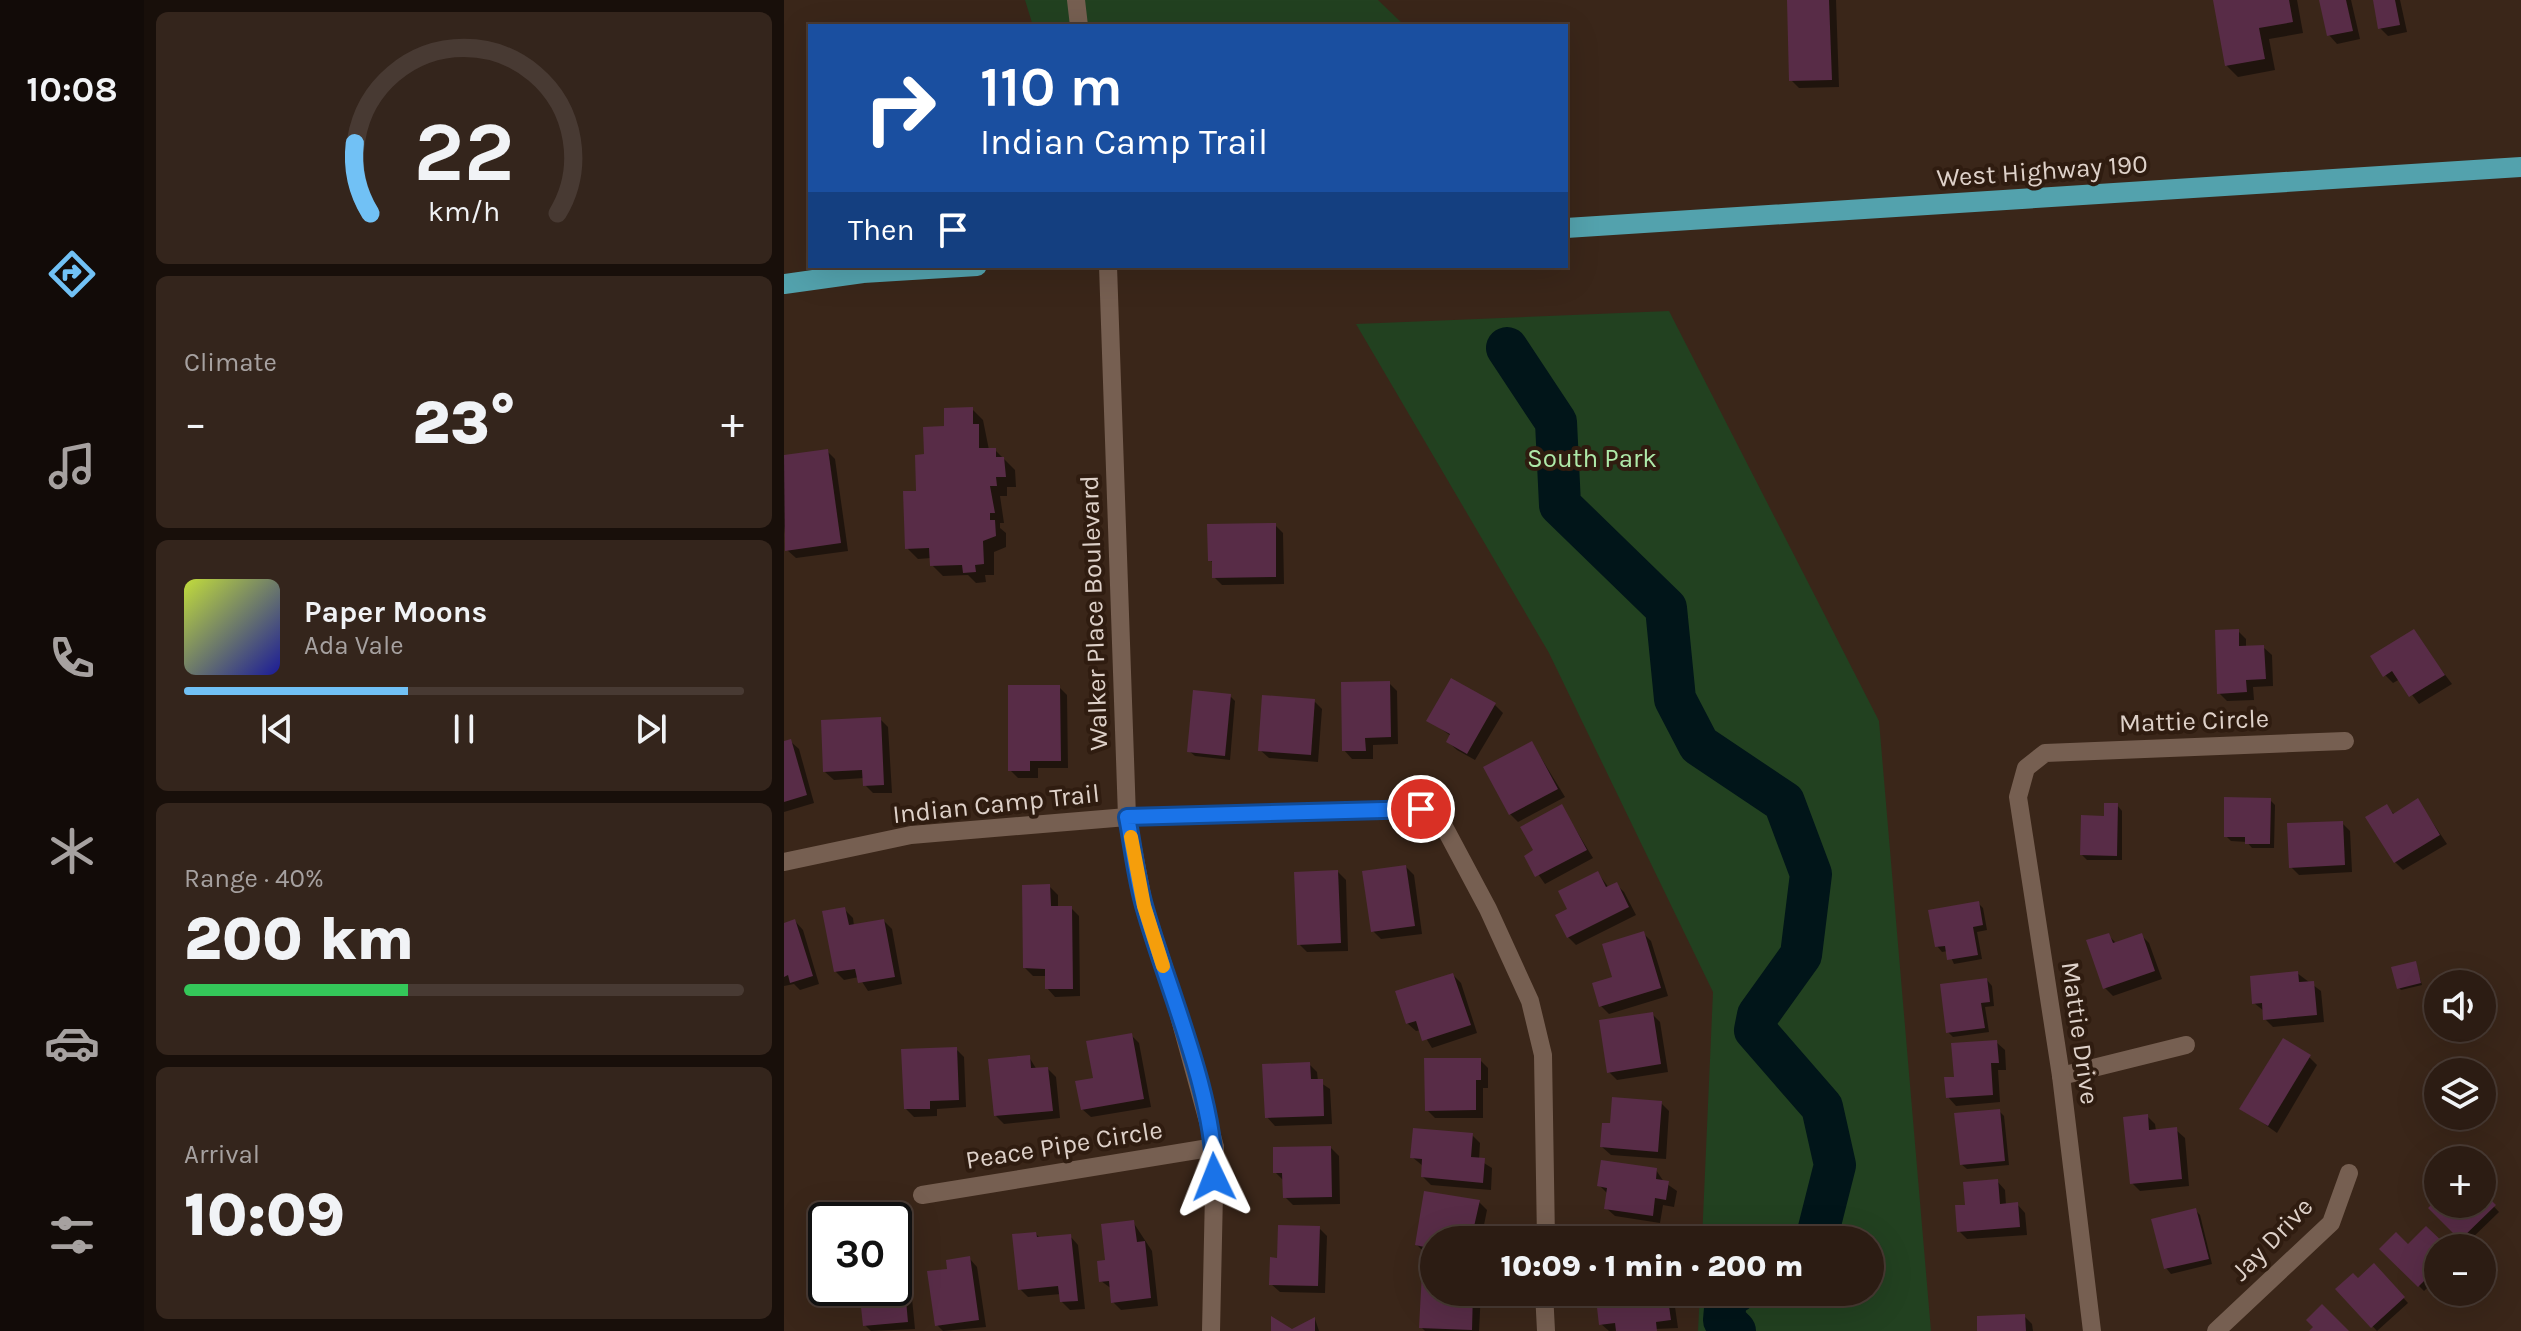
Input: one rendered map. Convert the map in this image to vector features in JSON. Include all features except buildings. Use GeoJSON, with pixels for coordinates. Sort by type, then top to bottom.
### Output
{"type":"FeatureCollection","features":[{"type":"Feature","properties":{"kind":"main road","name":"West Highway 190"},"geometry":{"type":"LineString","coordinates":[[1568,228],[2521,167]]}},
{"type":"Feature","properties":{"kind":"main road"},"geometry":{"type":"LineString","coordinates":[[784,284],[863,273],[944,268]]}},
{"type":"Feature","properties":{"kind":"street"},"geometry":{"type":"LineString","coordinates":[[1076,0],[1079,24]]}},
{"type":"Feature","properties":{"kind":"street","name":"Walker Place Boulevard"},"geometry":{"type":"LineString","coordinates":[[1108,268],[1127,817],[1144,906],[1175,1001],[1215,1147],[1211,1331]]}},
{"type":"Feature","properties":{"kind":"street","name":"Mattie Circle"},"geometry":{"type":"LineString","coordinates":[[2045,753],[2345,741]]}},
{"type":"Feature","properties":{"kind":"street","name":"Mattie Drive"},"geometry":{"type":"LineString","coordinates":[[2045,753],[2026,768],[2018,797],[2061,1076],[2092,1331]]}},
{"type":"Feature","properties":{"kind":"street","name":"Indian Camp Trail"},"geometry":{"type":"LineString","coordinates":[[784,862],[911,835],[1127,817],[1421,809],[1440,819],[1488,909],[1530,1001],[1543,1055],[1546,1226]]}},
{"type":"Feature","properties":{"kind":"street"},"geometry":{"type":"LineString","coordinates":[[2061,1076],[2186,1045]]}},
{"type":"Feature","properties":{"kind":"street","name":"Peace Pipe Circle"},"geometry":{"type":"LineString","coordinates":[[922,1195],[1215,1147]]}},
{"type":"Feature","properties":{"kind":"street","name":"Jay Drive"},"geometry":{"type":"LineString","coordinates":[[2216,1331],[2331,1223],[2349,1173]]}},
{"type":"Feature","properties":{"kind":"street"},"geometry":{"type":"LineString","coordinates":[[1545,1306],[1546,1331]]}},
{"type":"Feature","properties":{"kind":"green space"},"geometry":{"type":"Polygon","coordinates":[[[1025,0],[1378,0],[1403,24],[1032,24],[1025,0]]]}},
{"type":"Feature","properties":{"kind":"green space","name":"South Park"},"geometry":{"type":"Polygon","coordinates":[[[1669,311],[1879,721],[1931,1331],[1698,1331],[1699,1306],[1884,1306],[1884,1226],[1703,1226],[1713,992],[1549,653],[1356,324],[1669,311]]]}},
{"type":"Feature","properties":{"kind":"waterway"},"geometry":{"type":"LineString","coordinates":[[1507,348],[1556,422],[1560,505],[1666,608],[1675,699],[1699,745],[1784,802],[1811,874],[1801,955],[1758,1015],[1755,1030],[1822,1107],[1835,1165],[1820,1226]]}},
{"type":"Feature","properties":{"kind":"waterway"},"geometry":{"type":"LineString","coordinates":[[1725,1306],[1724,1320],[1735,1331]]}},
{"type":"Feature","properties":{"kind":"slow traffic"},"geometry":{"type":"LineString","coordinates":[[1131,837],[1144,906],[1163,966]]}},
{"type":"Feature","properties":{"kind":"route"},"geometry":{"type":"LineString","coordinates":[[1214,1177],[1215,1147],[1175,1001],[1144,906],[1127,817],[1421,809]]}}]}
